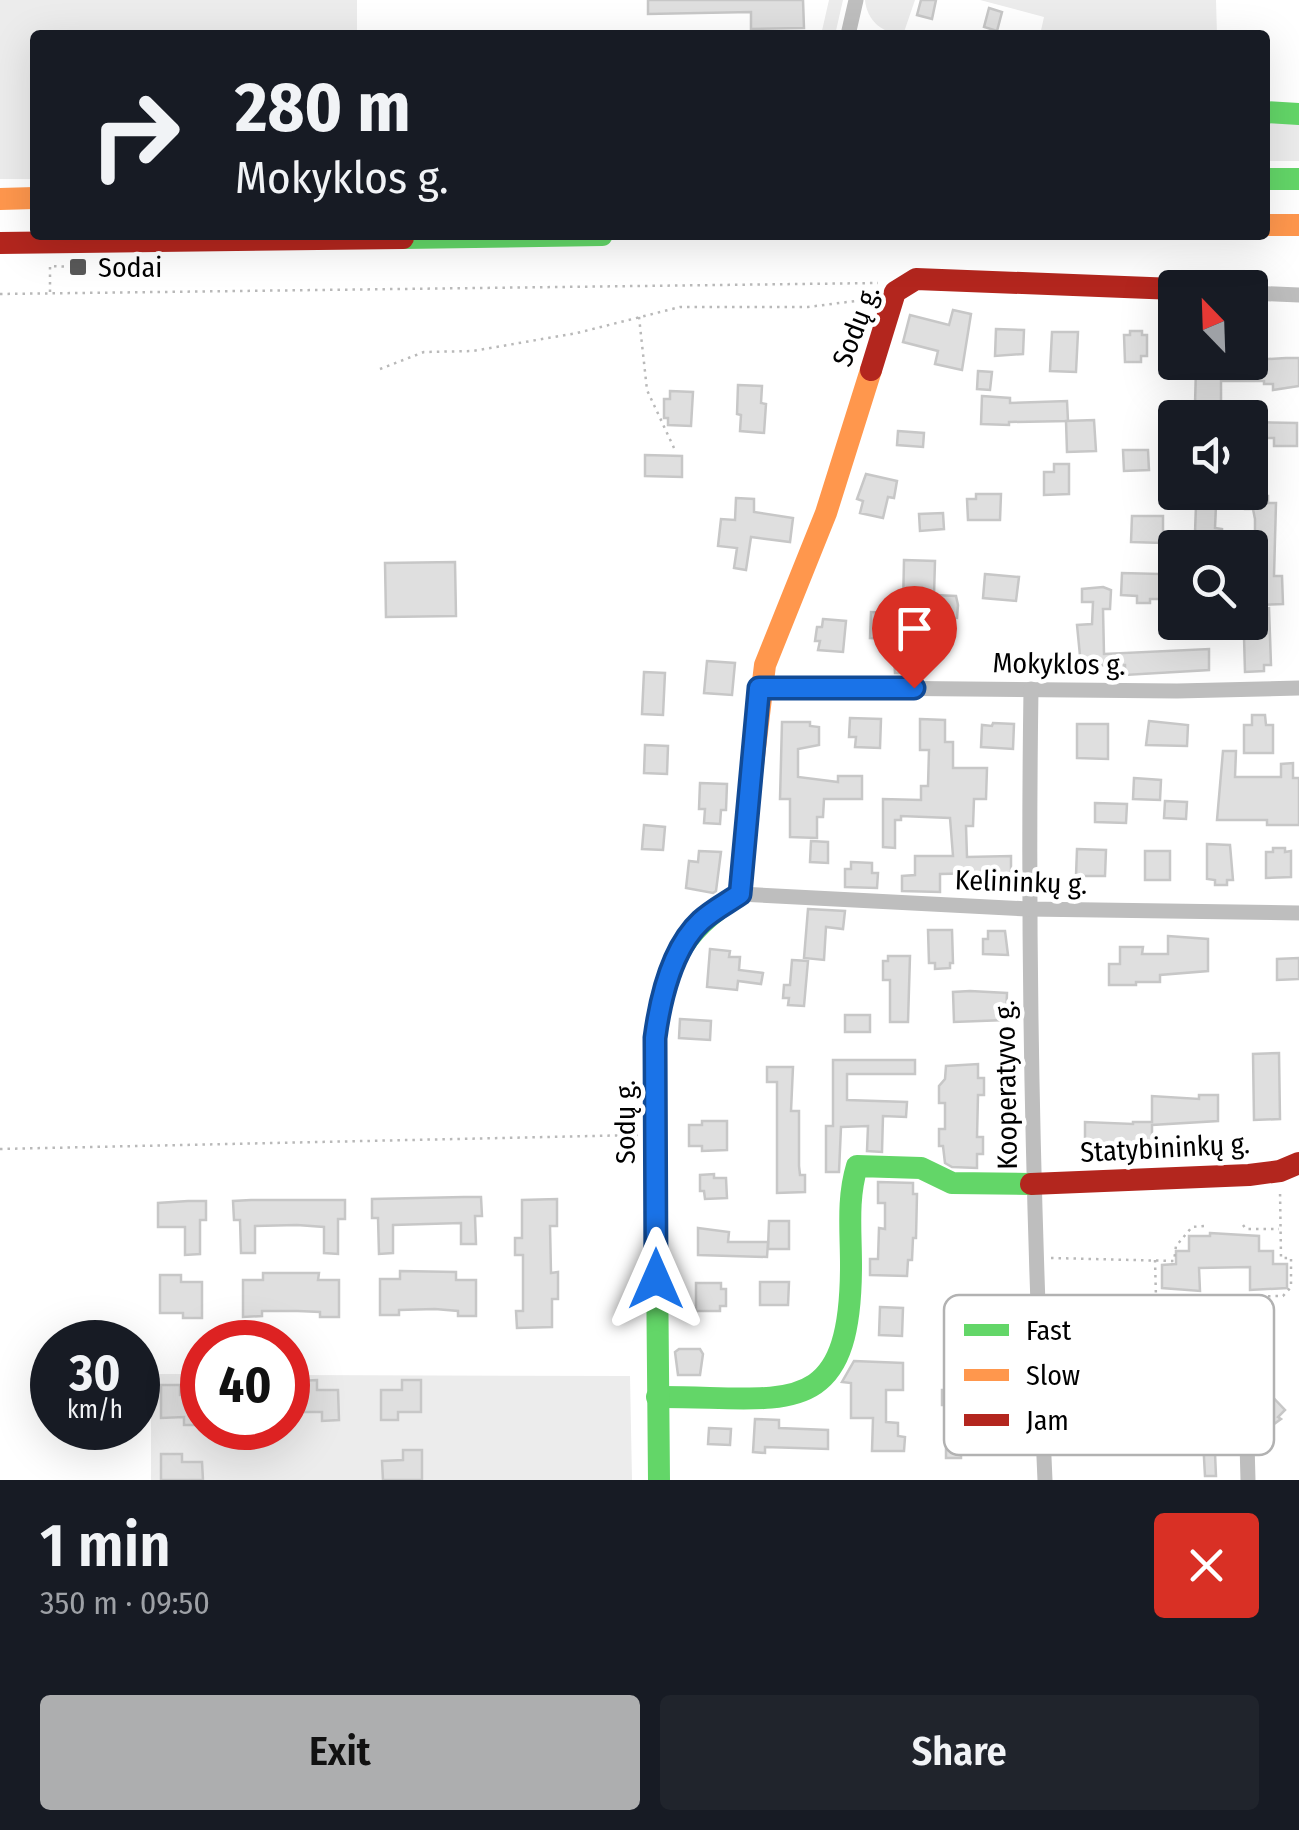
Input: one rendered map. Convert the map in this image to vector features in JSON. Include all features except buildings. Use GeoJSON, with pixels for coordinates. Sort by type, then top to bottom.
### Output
{"type":"FeatureCollection","features":[{"type":"Feature","properties":{"kind":"main road"},"geometry":{"type":"LineString","coordinates":[[1270,112],[1299,114]]}},
{"type":"Feature","properties":{"kind":"main road"},"geometry":{"type":"LineString","coordinates":[[1270,179],[1299,179]]}},
{"type":"Feature","properties":{"kind":"main road"},"geometry":{"type":"LineString","coordinates":[[0,199],[30,198]]}},
{"type":"Feature","properties":{"kind":"main road"},"geometry":{"type":"LineString","coordinates":[[1270,225],[1299,225]]}},
{"type":"Feature","properties":{"kind":"main road"},"geometry":{"type":"LineString","coordinates":[[0,243],[226,240]]}},
{"type":"Feature","properties":{"kind":"main road"},"geometry":{"type":"LineString","coordinates":[[899,292],[916,280],[1158,288]]}},
{"type":"Feature","properties":{"kind":"main road","name":"Sodų g."},"geometry":{"type":"LineString","coordinates":[[659,1480],[655,1038],[658,1013],[672,972],[698,924],[740,894],[759,688],[765,665],[826,512],[899,292]]}},
{"type":"Feature","properties":{"kind":"main road","name":"Statybininkų g."},"geometry":{"type":"LineString","coordinates":[[657,1396],[788,1396],[818,1385],[828,1376],[840,1352],[846,1326],[850,1188],[857,1166],[921,1168],[952,1182],[1032,1184],[1249,1175],[1289,1167]]}},
{"type":"Feature","properties":{"kind":"street"},"geometry":{"type":"LineString","coordinates":[[849,30],[856,0]]}},
{"type":"Feature","properties":{"kind":"street"},"geometry":{"type":"LineString","coordinates":[[1268,294],[1299,296]]}},
{"type":"Feature","properties":{"kind":"street","name":"Mokyklos g."},"geometry":{"type":"LineString","coordinates":[[759,688],[1299,688]]}},
{"type":"Feature","properties":{"kind":"street","name":"Kooperatyvo g."},"geometry":{"type":"LineString","coordinates":[[1031,689],[1028,908],[1037,1295]]}},
{"type":"Feature","properties":{"kind":"street","name":"Kelininkų g."},"geometry":{"type":"LineString","coordinates":[[740,894],[1028,908],[1299,913]]}},
{"type":"Feature","properties":{"kind":"street","name":"Kooperatyvo g."},"geometry":{"type":"LineString","coordinates":[[1044,1455],[1045,1480]]}},
{"type":"Feature","properties":{"kind":"street"},"geometry":{"type":"LineString","coordinates":[[1247,1455],[1248,1480]]}},
{"type":"Feature","properties":{"kind":"path"},"geometry":{"type":"LineString","coordinates":[[50,294],[50,266],[78,267]]}},
{"type":"Feature","properties":{"kind":"path"},"geometry":{"type":"LineString","coordinates":[[0,294],[899,292]]}},
{"type":"Feature","properties":{"kind":"path"},"geometry":{"type":"LineString","coordinates":[[380,369],[424,352],[473,351],[577,333],[680,307],[808,307],[877,299],[899,292]]}},
{"type":"Feature","properties":{"kind":"path"},"geometry":{"type":"LineString","coordinates":[[639,317],[647,390],[674,448]]}},
{"type":"Feature","properties":{"kind":"path"},"geometry":{"type":"LineString","coordinates":[[0,1148],[656,1134]]}},
{"type":"Feature","properties":{"kind":"path"},"geometry":{"type":"LineString","coordinates":[[1274,1296],[1283,1296],[1291,1287],[1291,1258],[1280,1258],[1289,1167]]}},
{"type":"Feature","properties":{"kind":"path"},"geometry":{"type":"LineString","coordinates":[[1243,1225],[1246,1229],[1280,1228]]}},
{"type":"Feature","properties":{"kind":"path"},"geometry":{"type":"LineString","coordinates":[[1035,1257],[1174,1260],[1176,1246],[1192,1228],[1204,1226]]}},
{"type":"Feature","properties":{"kind":"path"},"geometry":{"type":"LineString","coordinates":[[1155,1260],[1156,1295]]}},
{"type":"Feature","properties":{"kind":"shaded area"},"geometry":{"type":"Polygon","coordinates":[[[0,0],[357,0],[357,30],[30,30],[30,179],[0,179],[0,0]]]}},
{"type":"Feature","properties":{"kind":"shaded area"},"geometry":{"type":"Polygon","coordinates":[[[829,0],[843,0],[836,30],[822,30],[829,0]]]}},
{"type":"Feature","properties":{"kind":"shaded area"},"geometry":{"type":"Polygon","coordinates":[[[865,0],[915,0],[905,30],[885,30],[869,14],[865,0]]]}},
{"type":"Feature","properties":{"kind":"shaded area"},"geometry":{"type":"Polygon","coordinates":[[[980,0],[1216,0],[1217,30],[1041,30],[1044,17],[980,0]]]}},
{"type":"Feature","properties":{"kind":"shaded area"},"geometry":{"type":"Polygon","coordinates":[[[1270,121],[1299,123],[1299,161],[1270,161],[1270,121]]]}},
{"type":"Feature","properties":{"kind":"shaded area"},"geometry":{"type":"Polygon","coordinates":[[[160,1374],[180,1374],[180,1450],[310,1450],[310,1375],[630,1376],[632,1480],[151,1480],[151,1450],[160,1450],[160,1374]]]}},
{"type":"Feature","properties":{"kind":"traffic: fast"},"geometry":{"type":"LineString","coordinates":[[1270,112],[1299,114]]}},
{"type":"Feature","properties":{"kind":"traffic: fast"},"geometry":{"type":"LineString","coordinates":[[1270,179],[1299,179]]}},
{"type":"Feature","properties":{"kind":"traffic: fast"},"geometry":{"type":"LineString","coordinates":[[659,1480],[655,1038],[665,990],[678,954],[702,924],[740,894],[746,823]]}},
{"type":"Feature","properties":{"kind":"traffic: fast"},"geometry":{"type":"LineString","coordinates":[[657,1397],[774,1397],[802,1391],[823,1377],[839,1353],[848,1317],[851,1203],[857,1166],[921,1168],[952,1183],[1031,1184]]}},
{"type":"Feature","properties":{"kind":"traffic: slow"},"geometry":{"type":"LineString","coordinates":[[0,199],[30,198]]}},
{"type":"Feature","properties":{"kind":"traffic: slow"},"geometry":{"type":"LineString","coordinates":[[1270,225],[1299,225]]}},
{"type":"Feature","properties":{"kind":"traffic: slow"},"geometry":{"type":"LineString","coordinates":[[746,823],[765,665],[826,513],[871,370]]}},
{"type":"Feature","properties":{"kind":"traffic: jam"},"geometry":{"type":"LineString","coordinates":[[0,243],[242,240]]}},
{"type":"Feature","properties":{"kind":"traffic: jam"},"geometry":{"type":"LineString","coordinates":[[871,370],[895,292],[916,279],[1158,288]]}},
{"type":"Feature","properties":{"kind":"traffic: jam"},"geometry":{"type":"LineString","coordinates":[[1031,1184],[1249,1175],[1280,1171],[1299,1163]]}},
{"type":"Feature","properties":{"kind":"place","name":"Sodai"},"geometry":{"type":"Point","coordinates":[78,267]}},
{"type":"Feature","properties":{"kind":"route"},"geometry":{"type":"LineString","coordinates":[[656,1279],[658,1013],[684,944],[698,924],[740,894],[759,688],[914,688]]}}]}
